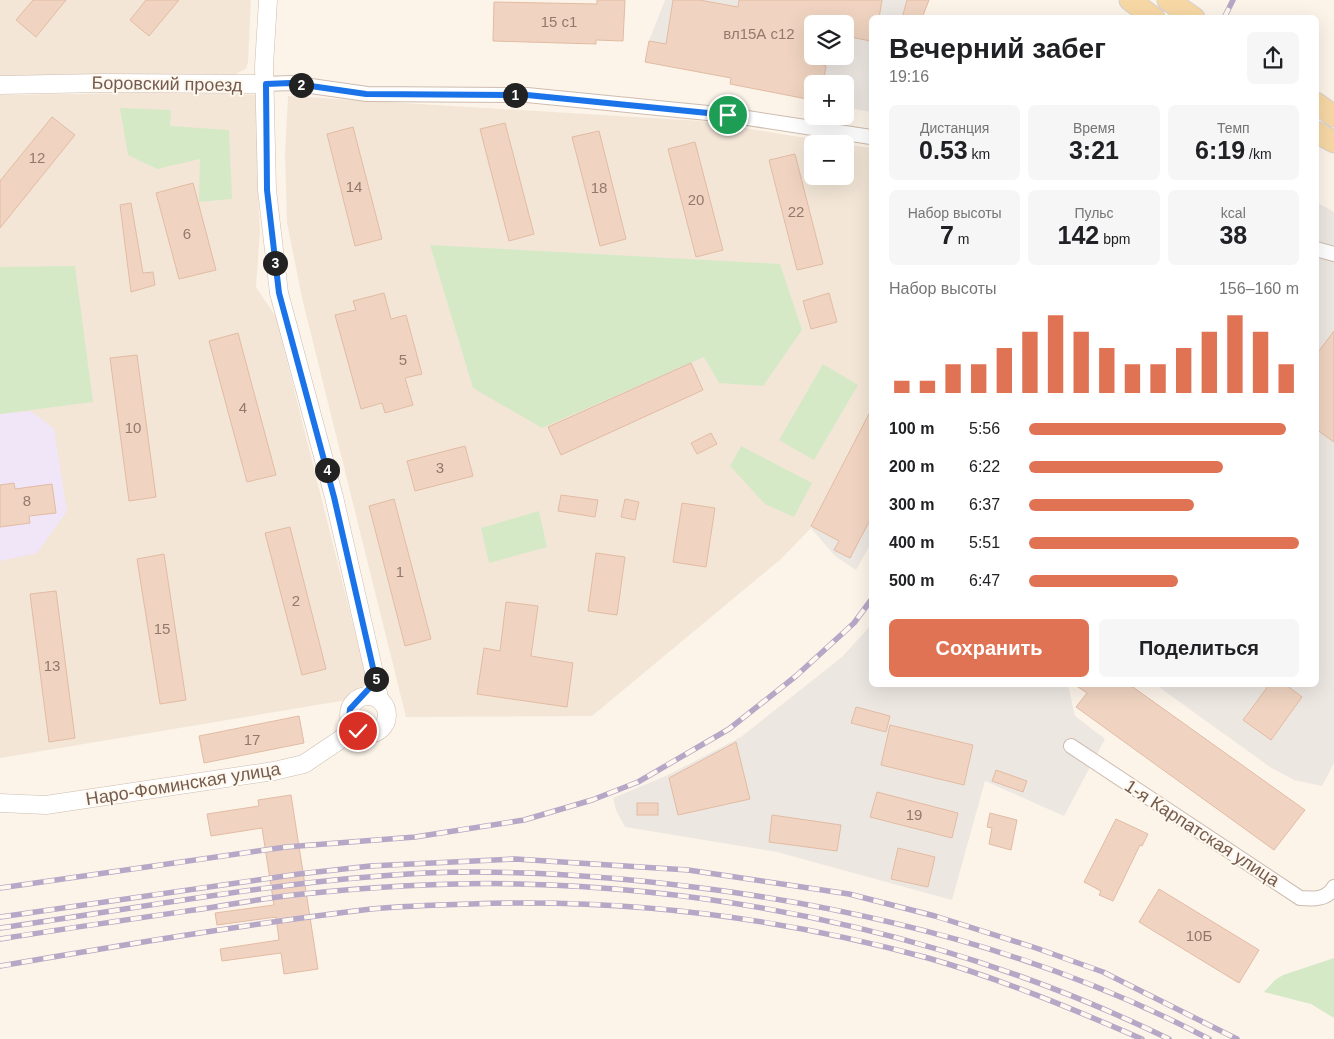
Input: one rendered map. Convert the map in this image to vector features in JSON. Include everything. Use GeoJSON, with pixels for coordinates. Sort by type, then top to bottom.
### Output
{"type":"FeatureCollection","features":[{"type":"Feature","properties":{"kind":"main road"},"geometry":{"type":"LineString","coordinates":[[1130,0],[1150,15]]}},
{"type":"Feature","properties":{"kind":"main road"},"geometry":{"type":"LineString","coordinates":[[1168,0],[1190,15]]}},
{"type":"Feature","properties":{"kind":"main road"},"geometry":{"type":"LineString","coordinates":[[1319,106],[1334,116]]}},
{"type":"Feature","properties":{"kind":"main road"},"geometry":{"type":"LineString","coordinates":[[1319,134],[1334,142]]}},
{"type":"Feature","properties":{"kind":"street"},"geometry":{"type":"LineString","coordinates":[[268,0],[264,66],[266,84],[267,190],[279,293],[334,497],[376,681],[379,699],[387,711],[384,726],[372,734],[362,734],[351,724],[349,714],[352,705],[376,681]]}},
{"type":"Feature","properties":{"kind":"street","name":"Боровский проезд"},"geometry":{"type":"LineString","coordinates":[[0,85],[290,83],[366,94],[527,95],[728,115],[869,137]]}},
{"type":"Feature","properties":{"kind":"street"},"geometry":{"type":"LineString","coordinates":[[1319,250],[1334,254]]}},
{"type":"Feature","properties":{"kind":"street"},"geometry":{"type":"LineString","coordinates":[[360,698],[369,696],[379,699]]}},
{"type":"Feature","properties":{"kind":"street","name":"Наро-Фоминская улица"},"geometry":{"type":"LineString","coordinates":[[0,804],[46,805],[274,771],[304,764],[356,729]]}},
{"type":"Feature","properties":{"kind":"street","name":"1-я Карпатская улица"},"geometry":{"type":"LineString","coordinates":[[1071,746],[1300,898],[1318,899],[1332,891],[1334,887]]}},
{"type":"Feature","properties":{"kind":"shaded area"},"geometry":{"type":"Polygon","coordinates":[[[0,0],[251,0],[248,62],[246,69],[233,75],[0,77],[0,0]]]}},
{"type":"Feature","properties":{"kind":"shaded area"},"geometry":{"type":"Polygon","coordinates":[[[665,0],[929,0],[923,15],[869,15],[869,112],[854,109],[854,75],[804,75],[804,98],[730,84],[731,78],[645,62],[649,41],[665,0]]]}},
{"type":"Feature","properties":{"kind":"shaded area"},"geometry":{"type":"Polygon","coordinates":[[[204,92],[258,95],[260,231],[256,287],[276,317],[371,696],[0,758],[0,95],[204,92]]]}},
{"type":"Feature","properties":{"kind":"shaded area"},"geometry":{"type":"Polygon","coordinates":[[[288,96],[702,121],[804,138],[804,185],[854,185],[854,145],[869,148],[869,422],[811,528],[781,559],[592,716],[406,717],[302,298],[287,223],[285,155],[288,96]]]}},
{"type":"Feature","properties":{"kind":"shaded area"},"geometry":{"type":"Polygon","coordinates":[[[1319,204],[1334,212],[1334,763],[1322,786],[1294,780],[1270,767],[1159,687],[1319,687],[1319,204]]]}},
{"type":"Feature","properties":{"kind":"shaded area"},"geometry":{"type":"Polygon","coordinates":[[[31,411],[54,429],[67,511],[37,553],[0,561],[0,414],[31,411]]]}},
{"type":"Feature","properties":{"kind":"shaded area"},"geometry":{"type":"Polygon","coordinates":[[[869,422],[869,547],[856,570],[835,556],[811,528],[869,422]]]}},
{"type":"Feature","properties":{"kind":"shaded area"},"geometry":{"type":"Polygon","coordinates":[[[869,627],[869,687],[1068,687],[1075,716],[1105,739],[1064,816],[985,781],[952,900],[777,852],[625,827],[616,810],[613,798],[668,775],[741,737],[842,657],[869,627]]]}},
{"type":"Feature","properties":{"kind":"green space"},"geometry":{"type":"Polygon","coordinates":[[[120,108],[171,110],[170,126],[229,130],[232,199],[199,202],[200,159],[157,169],[128,155],[120,108]]]}},
{"type":"Feature","properties":{"kind":"green space"},"geometry":{"type":"Polygon","coordinates":[[[430,245],[780,264],[802,330],[763,386],[719,383],[704,357],[542,428],[473,388],[430,245]]]}},
{"type":"Feature","properties":{"kind":"green space"},"geometry":{"type":"Polygon","coordinates":[[[75,266],[93,402],[0,414],[0,267],[75,266]]]}},
{"type":"Feature","properties":{"kind":"green space"},"geometry":{"type":"Polygon","coordinates":[[[823,364],[858,385],[814,460],[779,440],[823,364]]]}},
{"type":"Feature","properties":{"kind":"green space"},"geometry":{"type":"Polygon","coordinates":[[[741,446],[812,483],[794,517],[765,504],[730,466],[741,446]]]}},
{"type":"Feature","properties":{"kind":"green space"},"geometry":{"type":"Polygon","coordinates":[[[539,511],[547,547],[489,563],[481,528],[539,511]]]}},
{"type":"Feature","properties":{"kind":"green space"},"geometry":{"type":"Polygon","coordinates":[[[1334,958],[1334,1018],[1311,1004],[1264,992],[1275,980],[1283,975],[1334,958]]]}},
{"type":"Feature","properties":{"kind":"building"},"geometry":{"type":"Polygon","coordinates":[[[33,0],[66,0],[36,37],[16,20],[33,0]]]}},
{"type":"Feature","properties":{"kind":"building"},"geometry":{"type":"Polygon","coordinates":[[[146,0],[179,0],[149,36],[130,20],[146,0]]]}},
{"type":"Feature","properties":{"kind":"building"},"geometry":{"type":"Polygon","coordinates":[[[597,0],[625,0],[623,41],[596,40],[596,44],[493,41],[494,2],[597,4],[597,0]]]}},
{"type":"Feature","properties":{"kind":"building"},"geometry":{"type":"Polygon","coordinates":[[[673,0],[699,0],[738,7],[739,0],[882,0],[880,15],[869,15],[869,41],[854,38],[854,15],[804,15],[804,65],[826,66],[824,75],[804,75],[804,98],[730,84],[731,78],[645,62],[649,41],[666,44],[673,0]]]}},
{"type":"Feature","properties":{"kind":"building"},"geometry":{"type":"Polygon","coordinates":[[[907,0],[929,0],[923,15],[903,15],[907,0]]]}},
{"type":"Feature","properties":{"kind":"building"},"geometry":{"type":"Polygon","coordinates":[[[52,117],[75,135],[0,228],[0,181],[52,117]]]}},
{"type":"Feature","properties":{"kind":"building"},"geometry":{"type":"Polygon","coordinates":[[[505,123],[534,234],[509,241],[480,129],[505,123]]]}},
{"type":"Feature","properties":{"kind":"building"},"geometry":{"type":"Polygon","coordinates":[[[353,127],[382,239],[355,246],[327,134],[353,127]]]}},
{"type":"Feature","properties":{"kind":"building"},"geometry":{"type":"Polygon","coordinates":[[[599,131],[626,239],[600,246],[572,137],[599,131]]]}},
{"type":"Feature","properties":{"kind":"building"},"geometry":{"type":"Polygon","coordinates":[[[695,142],[723,250],[696,257],[668,149],[695,142]]]}},
{"type":"Feature","properties":{"kind":"building"},"geometry":{"type":"Polygon","coordinates":[[[795,154],[823,264],[797,270],[769,160],[795,154]]]}},
{"type":"Feature","properties":{"kind":"building"},"geometry":{"type":"Polygon","coordinates":[[[193,183],[216,270],[179,279],[156,193],[193,183]]]}},
{"type":"Feature","properties":{"kind":"building"},"geometry":{"type":"Polygon","coordinates":[[[131,203],[143,273],[153,272],[155,285],[131,292],[120,205],[131,203]]]}},
{"type":"Feature","properties":{"kind":"building"},"geometry":{"type":"Polygon","coordinates":[[[384,293],[391,319],[406,315],[422,374],[405,378],[413,405],[385,413],[382,403],[361,409],[335,315],[356,310],[353,301],[384,293]]]}},
{"type":"Feature","properties":{"kind":"building"},"geometry":{"type":"Polygon","coordinates":[[[829,293],[837,322],[811,329],[803,301],[829,293]]]}},
{"type":"Feature","properties":{"kind":"building"},"geometry":{"type":"Polygon","coordinates":[[[1334,331],[1334,442],[1319,431],[1319,351],[1334,331]]]}},
{"type":"Feature","properties":{"kind":"building"},"geometry":{"type":"Polygon","coordinates":[[[238,333],[276,475],[247,482],[209,341],[238,333]]]}},
{"type":"Feature","properties":{"kind":"building"},"geometry":{"type":"Polygon","coordinates":[[[137,355],[156,497],[129,501],[110,358],[137,355]]]}},
{"type":"Feature","properties":{"kind":"building"},"geometry":{"type":"Polygon","coordinates":[[[691,363],[703,390],[561,455],[548,427],[691,363]]]}},
{"type":"Feature","properties":{"kind":"building"},"geometry":{"type":"Polygon","coordinates":[[[869,414],[869,522],[850,558],[834,550],[839,541],[811,526],[869,414]]]}},
{"type":"Feature","properties":{"kind":"building"},"geometry":{"type":"Polygon","coordinates":[[[711,433],[717,444],[697,454],[691,443],[711,433]]]}},
{"type":"Feature","properties":{"kind":"building"},"geometry":{"type":"Polygon","coordinates":[[[465,446],[473,476],[415,491],[407,461],[465,446]]]}},
{"type":"Feature","properties":{"kind":"building"},"geometry":{"type":"Polygon","coordinates":[[[14,483],[15,489],[52,484],[56,513],[29,516],[30,523],[0,527],[0,485],[14,483]]]}},
{"type":"Feature","properties":{"kind":"building"},"geometry":{"type":"Polygon","coordinates":[[[561,495],[598,500],[595,517],[558,511],[561,495]]]}},
{"type":"Feature","properties":{"kind":"building"},"geometry":{"type":"Polygon","coordinates":[[[394,499],[431,639],[405,646],[369,506],[394,499]]]}},
{"type":"Feature","properties":{"kind":"building"},"geometry":{"type":"Polygon","coordinates":[[[625,499],[639,502],[635,520],[621,517],[625,499]]]}},
{"type":"Feature","properties":{"kind":"building"},"geometry":{"type":"Polygon","coordinates":[[[682,503],[715,508],[706,567],[673,562],[682,503]]]}},
{"type":"Feature","properties":{"kind":"building"},"geometry":{"type":"Polygon","coordinates":[[[290,527],[326,669],[302,675],[265,533],[290,527]]]}},
{"type":"Feature","properties":{"kind":"building"},"geometry":{"type":"Polygon","coordinates":[[[596,553],[625,557],[617,615],[588,611],[596,553]]]}},
{"type":"Feature","properties":{"kind":"building"},"geometry":{"type":"Polygon","coordinates":[[[164,554],[186,700],[160,704],[137,559],[164,554]]]}},
{"type":"Feature","properties":{"kind":"building"},"geometry":{"type":"Polygon","coordinates":[[[56,591],[75,738],[49,742],[30,594],[56,591]]]}},
{"type":"Feature","properties":{"kind":"building"},"geometry":{"type":"Polygon","coordinates":[[[506,602],[538,606],[531,656],[573,663],[567,707],[477,694],[484,648],[500,651],[506,602]]]}},
{"type":"Feature","properties":{"kind":"building"},"geometry":{"type":"Polygon","coordinates":[[[1078,687],[1133,687],[1305,810],[1274,850],[1076,707],[1087,693],[1078,687]]]}},
{"type":"Feature","properties":{"kind":"building"},"geometry":{"type":"Polygon","coordinates":[[[1268,687],[1289,687],[1302,697],[1271,740],[1243,720],[1268,687]]]}},
{"type":"Feature","properties":{"kind":"building"},"geometry":{"type":"Polygon","coordinates":[[[856,707],[890,716],[886,732],[851,723],[856,707]]]}},
{"type":"Feature","properties":{"kind":"building"},"geometry":{"type":"Polygon","coordinates":[[[299,716],[304,743],[204,763],[199,736],[299,716]]]}},
{"type":"Feature","properties":{"kind":"building"},"geometry":{"type":"Polygon","coordinates":[[[890,725],[973,745],[964,785],[881,765],[890,725]]]}},
{"type":"Feature","properties":{"kind":"building"},"geometry":{"type":"Polygon","coordinates":[[[736,742],[750,799],[678,815],[669,778],[736,742]]]}},
{"type":"Feature","properties":{"kind":"building"},"geometry":{"type":"Polygon","coordinates":[[[996,770],[1027,781],[1023,792],[992,781],[996,770]]]}},
{"type":"Feature","properties":{"kind":"building"},"geometry":{"type":"Polygon","coordinates":[[[877,792],[958,813],[952,838],[870,817],[877,792]]]}},
{"type":"Feature","properties":{"kind":"building"},"geometry":{"type":"Polygon","coordinates":[[[291,795],[318,969],[284,974],[281,953],[222,961],[220,949],[279,940],[276,917],[217,925],[215,913],[274,905],[262,828],[211,836],[207,814],[259,806],[258,800],[291,795]]]}},
{"type":"Feature","properties":{"kind":"building"},"geometry":{"type":"Polygon","coordinates":[[[637,803],[658,803],[658,815],[637,815],[637,803]]]}},
{"type":"Feature","properties":{"kind":"building"},"geometry":{"type":"Polygon","coordinates":[[[990,813],[1017,820],[1011,850],[989,844],[992,828],[987,827],[990,813]]]}},
{"type":"Feature","properties":{"kind":"building"},"geometry":{"type":"Polygon","coordinates":[[[772,815],[841,825],[837,851],[769,842],[772,815]]]}},
{"type":"Feature","properties":{"kind":"building"},"geometry":{"type":"Polygon","coordinates":[[[1116,819],[1148,834],[1142,846],[1140,845],[1113,901],[1099,895],[1101,891],[1084,882],[1116,819]]]}},
{"type":"Feature","properties":{"kind":"building"},"geometry":{"type":"Polygon","coordinates":[[[898,848],[935,857],[928,887],[891,879],[898,848]]]}},
{"type":"Feature","properties":{"kind":"building"},"geometry":{"type":"Polygon","coordinates":[[[1159,889],[1259,950],[1239,983],[1139,922],[1159,889]]]}},
{"type":"Feature","properties":{"kind":"railway"},"geometry":{"type":"LineString","coordinates":[[1226,15],[1233,0]]}},
{"type":"Feature","properties":{"kind":"railway"},"geometry":{"type":"LineString","coordinates":[[0,888],[286,847],[415,837],[524,820],[592,800],[638,782],[729,729],[796,676],[854,623],[869,603]]}},
{"type":"Feature","properties":{"kind":"railway"},"geometry":{"type":"LineString","coordinates":[[0,917],[299,874],[370,866],[515,859],[688,870],[849,894],[935,916],[1036,948],[1103,972],[1237,1039]]}},
{"type":"Feature","properties":{"kind":"railway"},"geometry":{"type":"LineString","coordinates":[[0,928],[266,888],[372,877],[426,873],[501,872],[612,878],[687,886],[787,901],[911,927],[1033,963],[1152,1011],[1209,1039]]}},
{"type":"Feature","properties":{"kind":"railway"},"geometry":{"type":"LineString","coordinates":[[0,939],[267,898],[330,891],[465,884],[519,884],[603,888],[687,897],[770,909],[853,927],[934,948],[1014,974],[1093,1004],[1169,1039]]}},
{"type":"Feature","properties":{"kind":"railway"},"geometry":{"type":"LineString","coordinates":[[0,966],[232,928],[371,909],[433,905],[587,904],[701,913],[815,931],[872,944],[928,958],[983,975],[1142,1039]]}},
{"type":"Feature","properties":{"kind":"route"},"geometry":{"type":"LineString","coordinates":[[358,731],[349,719],[350,709],[355,701],[376,681],[334,497],[279,293],[267,190],[266,84],[290,83],[366,94],[527,95],[728,115]]}}]}
